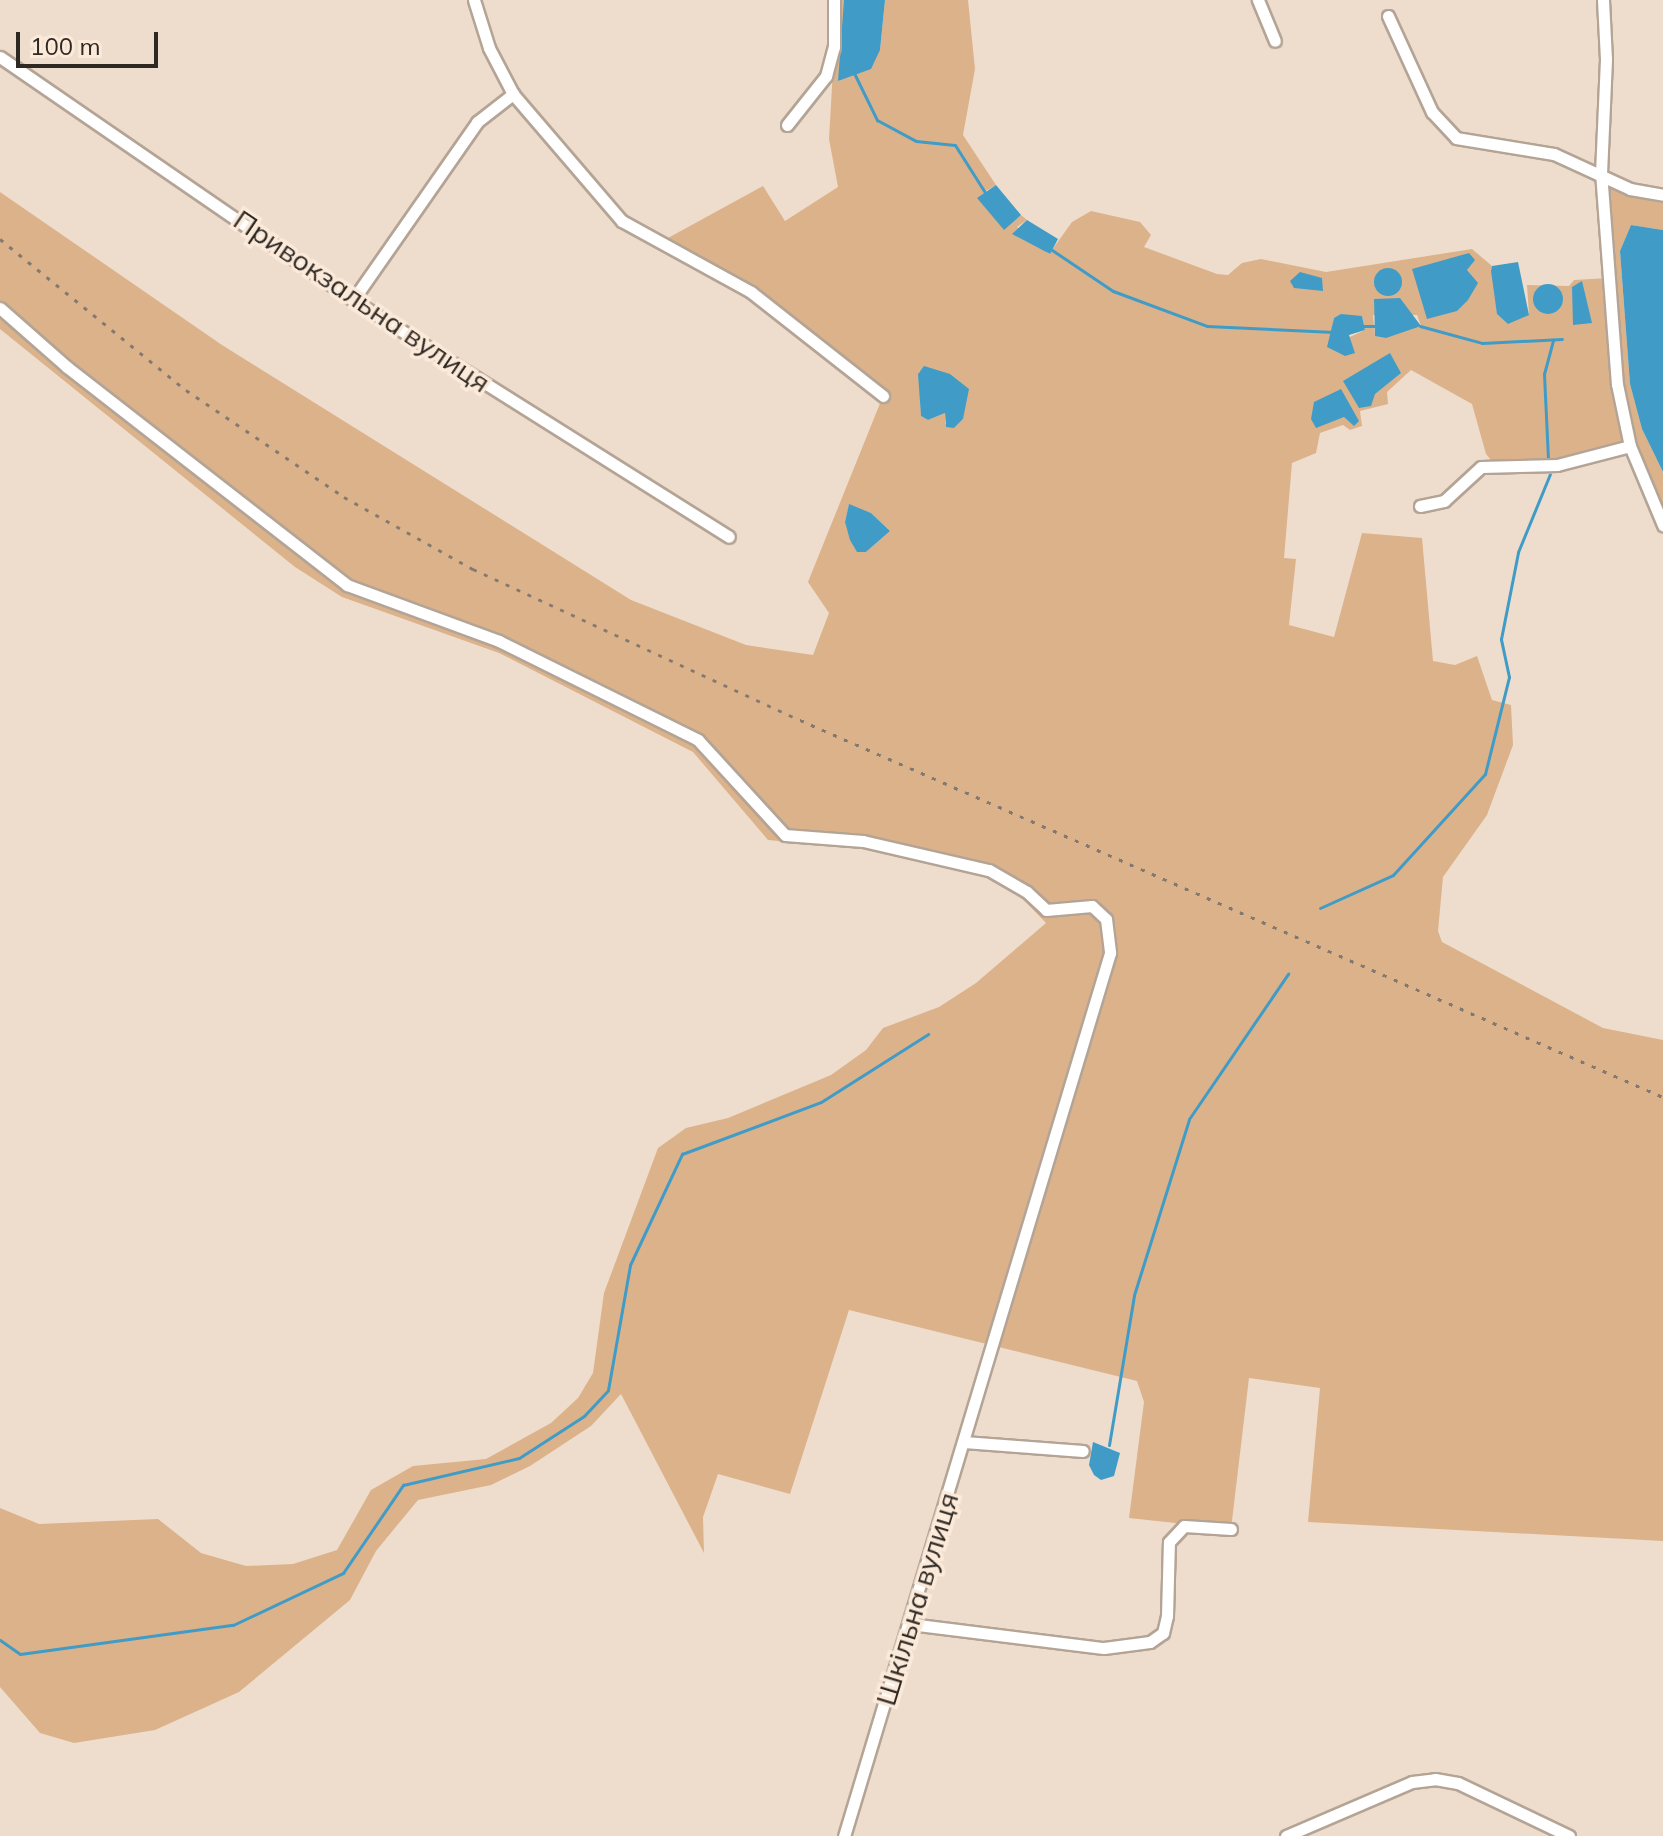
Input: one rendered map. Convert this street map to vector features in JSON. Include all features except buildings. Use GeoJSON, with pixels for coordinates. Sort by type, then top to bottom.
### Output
{"type":"FeatureCollection","features":[{"type":"Feature","properties":{"kind":"street"},"geometry":{"type":"LineString","coordinates":[[474,0],[489,48],[513,94],[630,228],[751,292],[883,396]]}},
{"type":"Feature","properties":{"kind":"street"},"geometry":{"type":"LineString","coordinates":[[787,125],[826,76],[834,47],[834,0]]}},
{"type":"Feature","properties":{"kind":"street"},"geometry":{"type":"LineString","coordinates":[[1258,0],[1275,41]]}},
{"type":"Feature","properties":{"kind":"street"},"geometry":{"type":"LineString","coordinates":[[1603,0],[1606,59],[1601,172],[1617,384],[1630,446],[1663,525]]}},
{"type":"Feature","properties":{"kind":"street"},"geometry":{"type":"LineString","coordinates":[[1388,16],[1421,91],[1448,132],[1466,142],[1554,154],[1601,172],[1630,189],[1663,195]]}},
{"type":"Feature","properties":{"kind":"street","name":"Привокзальна вулиця"},"geometry":{"type":"LineString","coordinates":[[0,57],[353,300],[729,537]]}},
{"type":"Feature","properties":{"kind":"street"},"geometry":{"type":"LineString","coordinates":[[353,300],[477,122],[513,94]]}},
{"type":"Feature","properties":{"kind":"street","name":"Шкільна вулиця"},"geometry":{"type":"LineString","coordinates":[[0,308],[79,377],[336,578],[499,641],[698,740],[785,835],[863,841],[989,870],[1027,892],[1046,910],[1082,906],[1100,911],[1110,927],[1110,953],[844,1836]]}},
{"type":"Feature","properties":{"kind":"street"},"geometry":{"type":"LineString","coordinates":[[1420,506],[1444,501],[1481,467],[1557,465],[1630,446]]}},
{"type":"Feature","properties":{"kind":"street"},"geometry":{"type":"LineString","coordinates":[[964,1442],[1083,1451]]}},
{"type":"Feature","properties":{"kind":"street"},"geometry":{"type":"LineString","coordinates":[[910,1624],[1104,1648],[1150,1642],[1163,1633],[1167,1616],[1169,1542],[1184,1526],[1231,1529]]}},
{"type":"Feature","properties":{"kind":"street"},"geometry":{"type":"LineString","coordinates":[[1286,1836],[1412,1782],[1435,1779],[1458,1783],[1569,1836]]}},
{"type":"Feature","properties":{"kind":"shaded area"},"geometry":{"type":"Polygon","coordinates":[[[837,0],[844,0],[845,30],[839,81],[880,50],[885,0],[968,0],[975,69],[963,135],[996,185],[984,192],[1010,222],[1021,215],[1027,220],[1017,227],[1049,254],[1072,222],[1091,211],[1140,222],[1151,235],[1144,247],[1217,274],[1228,275],[1242,263],[1261,259],[1326,272],[1472,249],[1492,266],[1491,271],[1529,315],[1527,285],[1569,286],[1574,280],[1608,278],[1601,172],[1617,184],[1663,195],[1663,230],[1631,225],[1620,251],[1630,384],[1642,429],[1663,472],[1663,525],[1630,447],[1601,457],[1495,465],[1486,454],[1472,404],[1411,370],[1387,392],[1388,404],[1360,411],[1362,426],[1350,430],[1343,425],[1320,433],[1316,453],[1292,463],[1284,558],[1296,559],[1289,625],[1334,637],[1362,533],[1422,538],[1433,661],[1455,665],[1477,656],[1492,700],[1511,705],[1513,745],[1487,815],[1443,877],[1438,931],[1442,942],[1603,1028],[1663,1040],[1663,1541],[1308,1522],[1320,1388],[1249,1378],[1231,1529],[1129,1518],[1144,1402],[1137,1381],[849,1310],[790,1494],[718,1474],[703,1517],[704,1553],[621,1394],[591,1426],[530,1466],[491,1485],[418,1500],[376,1551],[350,1600],[239,1692],[155,1730],[74,1743],[40,1733],[0,1687],[0,1508],[39,1524],[158,1519],[201,1553],[246,1566],[293,1564],[337,1550],[371,1490],[413,1466],[486,1459],[551,1423],[578,1398],[593,1373],[604,1293],[658,1148],[686,1128],[728,1118],[831,1075],[866,1050],[883,1028],[939,1007],[976,983],[1046,923],[1023,899],[987,877],[862,849],[768,840],[693,752],[499,653],[342,597],[295,567],[0,329],[0,192],[222,345],[631,600],[746,645],[813,655],[829,613],[808,582],[883,396],[771,306],[657,244],[763,186],[785,221],[838,187],[829,139],[837,0]],[[1469,253],[1456,258],[1457,311],[1477,283],[1467,270],[1469,253]],[[1373,315],[1375,336],[1421,326],[1417,315],[1373,315]],[[1362,316],[1334,318],[1328,347],[1365,330],[1362,316]],[[919,371],[921,416],[928,420],[945,413],[945,424],[954,428],[963,419],[919,371]],[[849,505],[845,522],[866,552],[890,531],[871,513],[849,505]]]}},
{"type":"Feature","properties":{"kind":"water"},"geometry":{"type":"Polygon","coordinates":[[[844,0],[885,0],[880,50],[871,69],[838,81],[844,0]]]}},
{"type":"Feature","properties":{"kind":"water"},"geometry":{"type":"Polygon","coordinates":[[[996,185],[1021,215],[1004,230],[977,198],[996,185]]]}},
{"type":"Feature","properties":{"kind":"water"},"geometry":{"type":"Polygon","coordinates":[[[1027,220],[1058,239],[1050,254],[1012,234],[1027,220]]]}},
{"type":"Feature","properties":{"kind":"water"},"geometry":{"type":"Polygon","coordinates":[[[1631,225],[1663,230],[1663,472],[1642,429],[1630,384],[1620,251],[1631,225]]]}},
{"type":"Feature","properties":{"kind":"water"},"geometry":{"type":"Polygon","coordinates":[[[1469,253],[1475,260],[1467,270],[1478,283],[1468,300],[1457,311],[1427,319],[1412,269],[1469,253]]]}},
{"type":"Feature","properties":{"kind":"water"},"geometry":{"type":"Polygon","coordinates":[[[1518,262],[1529,315],[1508,324],[1497,314],[1491,271],[1492,266],[1518,262]]]}},
{"type":"Feature","properties":{"kind":"water"},"geometry":{"type":"Polygon","coordinates":[[[1388,268],[1398,272],[1402,282],[1398,292],[1388,296],[1378,292],[1374,282],[1378,272],[1388,268]]]}},
{"type":"Feature","properties":{"kind":"water"},"geometry":{"type":"Polygon","coordinates":[[[1300,272],[1322,278],[1323,291],[1294,288],[1290,281],[1300,272]]]}},
{"type":"Feature","properties":{"kind":"water"},"geometry":{"type":"Polygon","coordinates":[[[1582,281],[1592,323],[1573,325],[1572,287],[1582,281]]]}},
{"type":"Feature","properties":{"kind":"water"},"geometry":{"type":"Polygon","coordinates":[[[1548,284],[1558,289],[1563,299],[1558,309],[1548,314],[1538,309],[1533,299],[1538,289],[1548,284]]]}},
{"type":"Feature","properties":{"kind":"water"},"geometry":{"type":"Polygon","coordinates":[[[1400,298],[1421,326],[1386,338],[1375,336],[1374,299],[1400,298]]]}},
{"type":"Feature","properties":{"kind":"water"},"geometry":{"type":"Polygon","coordinates":[[[1341,314],[1362,316],[1365,330],[1349,335],[1355,353],[1345,356],[1327,347],[1334,318],[1341,314]]]}},
{"type":"Feature","properties":{"kind":"water"},"geometry":{"type":"Polygon","coordinates":[[[1390,353],[1401,373],[1375,394],[1371,406],[1359,408],[1343,381],[1390,353]]]}},
{"type":"Feature","properties":{"kind":"water"},"geometry":{"type":"Polygon","coordinates":[[[924,366],[950,374],[969,389],[963,419],[954,428],[946,427],[945,413],[928,420],[921,416],[918,374],[924,366]]]}},
{"type":"Feature","properties":{"kind":"water"},"geometry":{"type":"Polygon","coordinates":[[[1341,389],[1359,421],[1354,426],[1344,417],[1316,428],[1311,419],[1314,402],[1341,389]]]}},
{"type":"Feature","properties":{"kind":"water"},"geometry":{"type":"Polygon","coordinates":[[[849,504],[871,513],[890,531],[866,552],[857,552],[850,540],[845,522],[849,504]]]}},
{"type":"Feature","properties":{"kind":"water"},"geometry":{"type":"Polygon","coordinates":[[[1093,1442],[1120,1453],[1114,1476],[1101,1480],[1094,1475],[1089,1465],[1093,1442]]]}},
{"type":"Feature","properties":{"kind":"waterway"},"geometry":{"type":"LineString","coordinates":[[853,71],[877,120],[916,141],[955,145],[986,194]]}},
{"type":"Feature","properties":{"kind":"waterway"},"geometry":{"type":"LineString","coordinates":[[1049,248],[1113,291],[1207,326],[1334,332]]}},
{"type":"Feature","properties":{"kind":"waterway"},"geometry":{"type":"LineString","coordinates":[[1361,326],[1377,326]]}},
{"type":"Feature","properties":{"kind":"waterway"},"geometry":{"type":"LineString","coordinates":[[1420,326],[1482,343],[1562,339]]}},
{"type":"Feature","properties":{"kind":"waterway"},"geometry":{"type":"LineString","coordinates":[[1548,459],[1544,374],[1553,340]]}},
{"type":"Feature","properties":{"kind":"waterway"},"geometry":{"type":"LineString","coordinates":[[1320,908],[1393,875],[1485,774],[1509,677],[1501,639],[1518,552],[1550,474]]}},
{"type":"Feature","properties":{"kind":"waterway"},"geometry":{"type":"LineString","coordinates":[[1109,1445],[1134,1295],[1189,1119],[1288,974]]}},
{"type":"Feature","properties":{"kind":"waterway"},"geometry":{"type":"LineString","coordinates":[[0,1640],[20,1654],[233,1625],[343,1573],[403,1485],[519,1458],[584,1416],[608,1390],[630,1265],[682,1154],[821,1102],[928,1034]]}},
{"type":"Feature","properties":{"kind":"railway"},"geometry":{"type":"LineString","coordinates":[[0,239],[186,390],[344,497],[473,569],[800,720],[1663,1097]]}}]}
